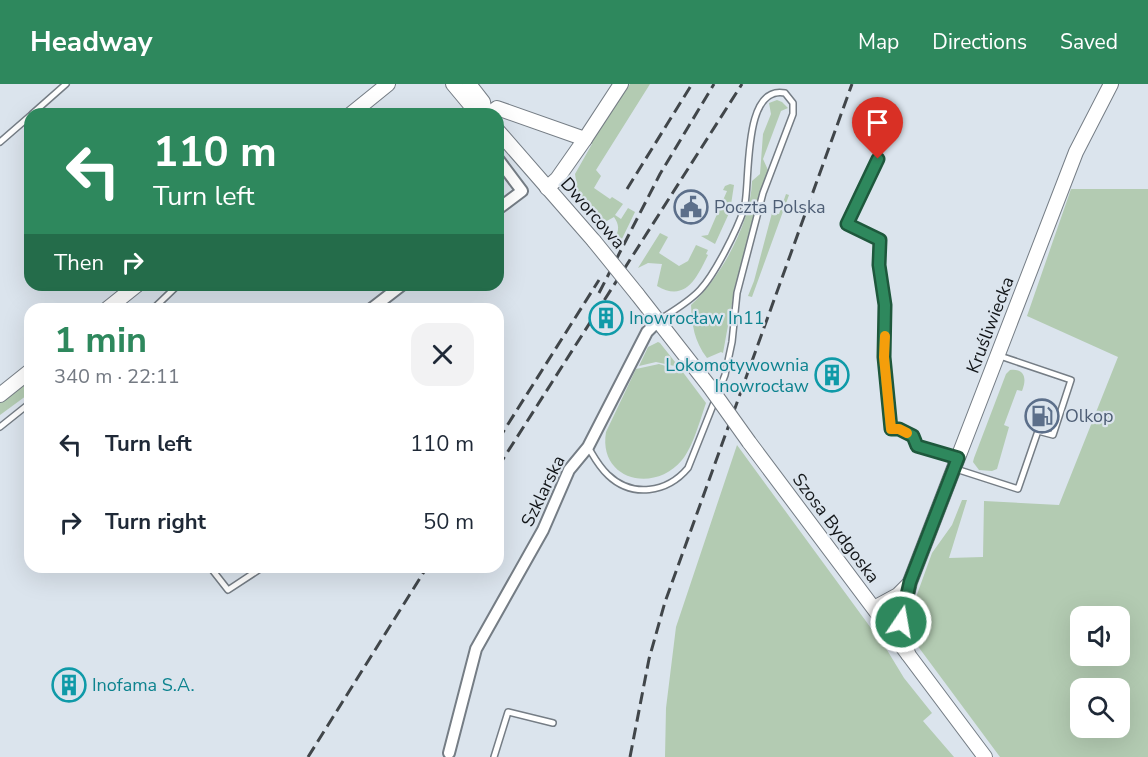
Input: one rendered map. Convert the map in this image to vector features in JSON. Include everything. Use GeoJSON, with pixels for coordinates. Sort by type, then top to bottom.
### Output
{"type":"FeatureCollection","features":[{"type":"Feature","properties":{"kind":"main road"},"geometry":{"type":"LineString","coordinates":[[358,108],[388,84]]}},
{"type":"Feature","properties":{"kind":"main road"},"geometry":{"type":"LineString","coordinates":[[453,84],[472,108]]}},
{"type":"Feature","properties":{"kind":"main road"},"geometry":{"type":"LineString","coordinates":[[469,84],[483,102],[484,108]]}},
{"type":"Feature","properties":{"kind":"main road"},"geometry":{"type":"LineString","coordinates":[[547,188],[557,179],[621,84]]}},
{"type":"Feature","properties":{"kind":"main road","name":"Kruśliwiecka"},"geometry":{"type":"LineString","coordinates":[[908,654],[901,622],[910,582],[1076,152],[1111,84]]}},
{"type":"Feature","properties":{"kind":"main road"},"geometry":{"type":"LineString","coordinates":[[504,110],[585,139]]}},
{"type":"Feature","properties":{"kind":"main road","name":"Dworcowa"},"geometry":{"type":"LineString","coordinates":[[504,138],[659,320]]}},
{"type":"Feature","properties":{"kind":"main road"},"geometry":{"type":"LineString","coordinates":[[114,303],[130,291]]}},
{"type":"Feature","properties":{"kind":"main road","name":"Szosa Bydgoska"},"geometry":{"type":"LineString","coordinates":[[659,320],[985,757]]}},
{"type":"Feature","properties":{"kind":"main road"},"geometry":{"type":"LineString","coordinates":[[0,394],[24,375]]}},
{"type":"Feature","properties":{"kind":"main road","name":"Kruśliwiecka"},"geometry":{"type":"LineString","coordinates":[[874,608],[898,595],[910,582]]}},
{"type":"Feature","properties":{"kind":"street"},"geometry":{"type":"LineString","coordinates":[[504,167],[522,190],[504,204]]}},
{"type":"Feature","properties":{"kind":"street"},"geometry":{"type":"LineString","coordinates":[[379,303],[394,291]]}},
{"type":"Feature","properties":{"kind":"street","name":"Szklarska"},"geometry":{"type":"LineString","coordinates":[[447,755],[476,649],[543,530],[568,470],[588,447],[647,332],[659,320]]}},
{"type":"Feature","properties":{"kind":"lane"},"geometry":{"type":"LineString","coordinates":[[39,108],[66,84]]}},
{"type":"Feature","properties":{"kind":"lane"},"geometry":{"type":"LineString","coordinates":[[588,447],[606,473],[623,486],[633,489],[655,490],[664,487],[682,476],[688,468],[724,375],[732,342],[737,293],[764,193],[793,114],[793,103],[785,93],[778,90],[767,94],[754,117],[749,146],[747,199],[712,274],[694,296],[659,320]]}},
{"type":"Feature","properties":{"kind":"lane"},"geometry":{"type":"LineString","coordinates":[[0,141],[24,121]]}},
{"type":"Feature","properties":{"kind":"lane"},"geometry":{"type":"LineString","coordinates":[[878,159],[847,224],[880,240],[879,265],[885,305],[884,357],[891,429],[899,429],[913,436],[917,446],[1018,489],[1038,430],[1053,435],[1071,380],[997,355]]}},
{"type":"Feature","properties":{"kind":"lane"},"geometry":{"type":"LineString","coordinates":[[159,303],[172,291]]}},
{"type":"Feature","properties":{"kind":"lane"},"geometry":{"type":"LineString","coordinates":[[0,427],[24,409]]}},
{"type":"Feature","properties":{"kind":"lane"},"geometry":{"type":"LineString","coordinates":[[215,573],[228,590],[254,573]]}},
{"type":"Feature","properties":{"kind":"lane"},"geometry":{"type":"LineString","coordinates":[[494,757],[508,712],[552,723]]}},
{"type":"Feature","properties":{"kind":"green space"},"geometry":{"type":"Polygon","coordinates":[[[630,84],[650,84],[596,170],[601,176],[594,188],[610,199],[612,197],[623,204],[615,215],[621,219],[628,208],[635,212],[619,245],[614,238],[618,230],[616,220],[614,217],[605,222],[600,221],[578,193],[575,174],[592,144],[590,143],[630,84]]]}},
{"type":"Feature","properties":{"kind":"green space"},"geometry":{"type":"Polygon","coordinates":[[[777,100],[788,108],[781,111],[763,159],[768,170],[735,287],[723,353],[707,358],[694,333],[691,305],[723,265],[740,231],[746,214],[752,181],[760,174],[763,134],[771,114],[769,103],[777,100]]]}},
{"type":"Feature","properties":{"kind":"green space"},"geometry":{"type":"Polygon","coordinates":[[[730,184],[734,185],[730,211],[715,244],[701,236],[708,235],[727,191],[723,190],[730,184]]]}},
{"type":"Feature","properties":{"kind":"green space"},"geometry":{"type":"Polygon","coordinates":[[[1071,189],[1148,189],[1148,757],[1000,757],[914,641],[909,625],[911,611],[932,553],[952,525],[962,500],[967,500],[949,558],[983,557],[984,501],[1059,505],[1118,357],[1027,316],[1071,189]]]}},
{"type":"Feature","properties":{"kind":"green space"},"geometry":{"type":"Polygon","coordinates":[[[786,194],[789,195],[752,297],[748,296],[772,213],[779,214],[786,194]]]}},
{"type":"Feature","properties":{"kind":"green space"},"geometry":{"type":"Polygon","coordinates":[[[660,233],[668,237],[659,253],[679,266],[688,261],[696,245],[708,250],[706,254],[708,255],[695,279],[683,289],[667,290],[657,286],[662,264],[648,263],[638,268],[660,233]]]}},
{"type":"Feature","properties":{"kind":"green space"},"geometry":{"type":"Polygon","coordinates":[[[658,342],[679,367],[656,362],[639,366],[648,347],[658,342]]]}},
{"type":"Feature","properties":{"kind":"green space"},"geometry":{"type":"Polygon","coordinates":[[[659,364],[682,371],[706,403],[693,441],[682,460],[670,471],[657,477],[644,479],[630,477],[619,471],[611,461],[606,448],[606,432],[636,369],[659,364]]]}},
{"type":"Feature","properties":{"kind":"green space"},"geometry":{"type":"Polygon","coordinates":[[[1010,370],[1019,371],[1024,375],[1024,387],[1022,391],[1017,390],[1004,425],[1009,427],[997,469],[979,470],[973,462],[974,458],[1006,374],[1010,370]]]}},
{"type":"Feature","properties":{"kind":"green space"},"geometry":{"type":"Polygon","coordinates":[[[24,383],[24,397],[0,415],[0,402],[24,383]]]}},
{"type":"Feature","properties":{"kind":"green space"},"geometry":{"type":"Polygon","coordinates":[[[737,445],[887,650],[904,678],[932,713],[923,721],[954,757],[665,757],[666,708],[676,627],[737,445]]]}},
{"type":"Feature","properties":{"kind":"railway"},"geometry":{"type":"LineString","coordinates":[[627,189],[692,84]]}},
{"type":"Feature","properties":{"kind":"railway"},"geometry":{"type":"LineString","coordinates":[[599,293],[660,174],[714,84]]}},
{"type":"Feature","properties":{"kind":"railway"},"geometry":{"type":"LineString","coordinates":[[504,458],[742,84]]}},
{"type":"Feature","properties":{"kind":"railway"},"geometry":{"type":"LineString","coordinates":[[630,757],[649,659],[665,602],[852,84]]}},
{"type":"Feature","properties":{"kind":"railway"},"geometry":{"type":"LineString","coordinates":[[504,430],[599,280]]}},
{"type":"Feature","properties":{"kind":"railway"},"geometry":{"type":"LineString","coordinates":[[308,757],[423,573]]}},
{"type":"Feature","properties":{"kind":"slow traffic"},"geometry":{"type":"LineString","coordinates":[[885,336],[884,357],[891,429],[899,429],[907,433]]}},
{"type":"Feature","properties":{"kind":"place","name":"Poczta Polska"},"geometry":{"type":"Point","coordinates":[691,207]}},
{"type":"Feature","properties":{"kind":"place","name":"Inowrocław In11"},"geometry":{"type":"Point","coordinates":[606,318]}},
{"type":"Feature","properties":{"kind":"place","name":"Lokomotywownia Inowrocław"},"geometry":{"type":"Point","coordinates":[832,375]}},
{"type":"Feature","properties":{"kind":"place","name":"Olkop"},"geometry":{"type":"Point","coordinates":[1042,416]}},
{"type":"Feature","properties":{"kind":"place","name":"Inofama S.A."},"geometry":{"type":"Point","coordinates":[69,685]}},
{"type":"Feature","properties":{"kind":"route"},"geometry":{"type":"LineString","coordinates":[[878,159],[847,224],[880,240],[879,265],[885,305],[884,357],[891,429],[899,429],[913,436],[917,446],[958,458],[910,582],[901,622]]}}]}
